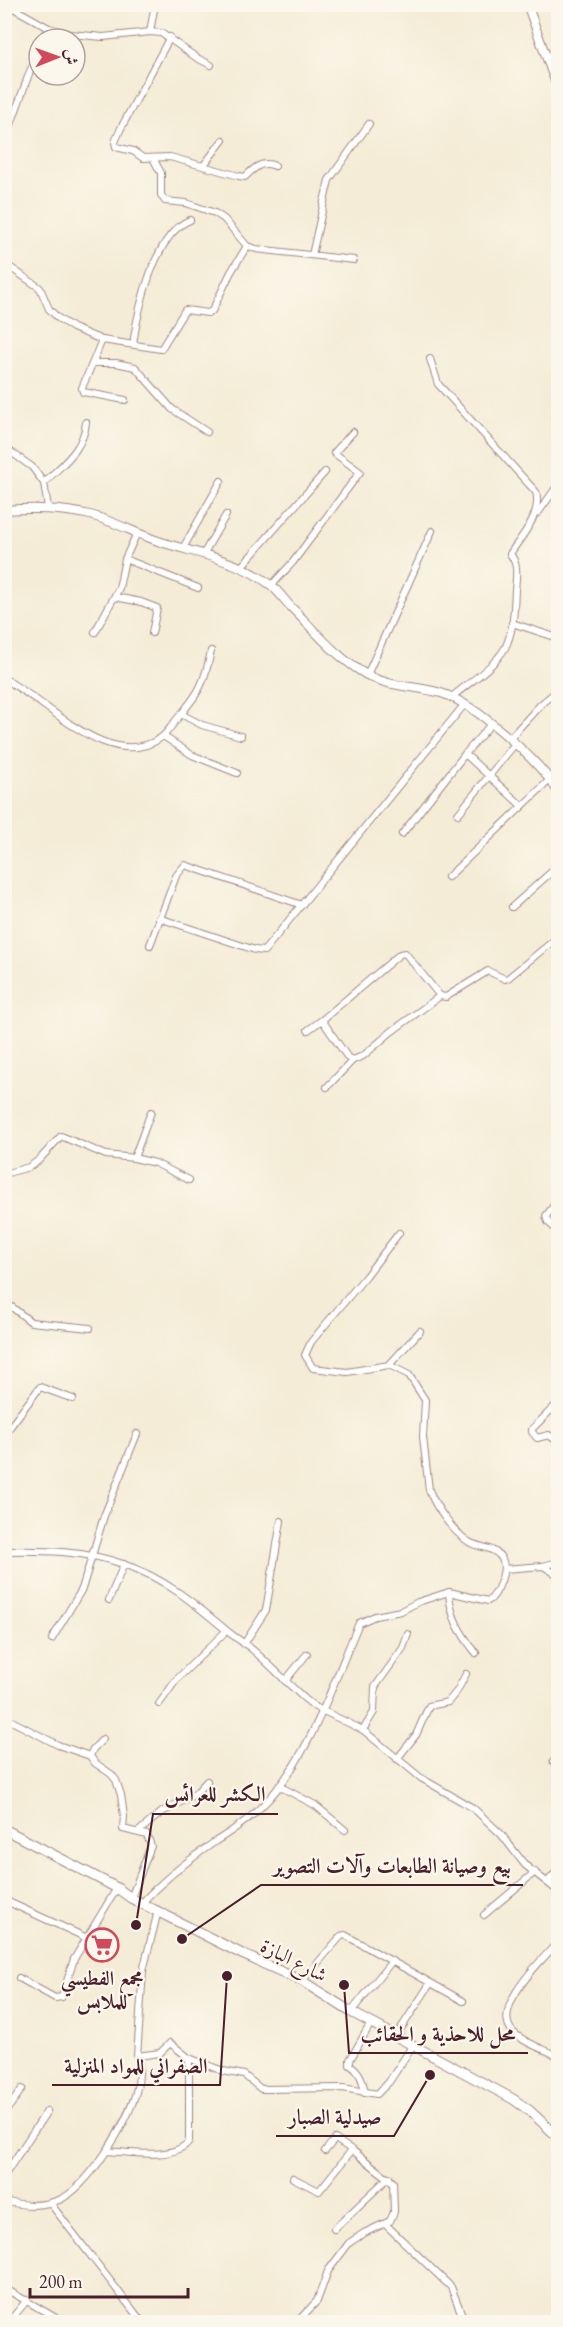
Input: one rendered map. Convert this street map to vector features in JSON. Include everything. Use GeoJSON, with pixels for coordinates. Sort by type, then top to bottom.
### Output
{"type":"FeatureCollection","features":[{"type":"Feature","properties":{"kind":"main road","name":"شارع البازة"},"geometry":{"type":"LineString","coordinates":[[4,1829],[117,1888],[131,1898],[244,1955],[302,1981],[351,2012],[513,2099],[558,2135]]}},
{"type":"Feature","properties":{"kind":"street"},"geometry":{"type":"LineString","coordinates":[[6,4],[47,27]]}},
{"type":"Feature","properties":{"kind":"street"},"geometry":{"type":"LineString","coordinates":[[150,32],[155,4]]}},
{"type":"Feature","properties":{"kind":"street"},"geometry":{"type":"LineString","coordinates":[[527,4],[558,89]]}},
{"type":"Feature","properties":{"kind":"street"},"geometry":{"type":"LineString","coordinates":[[87,36],[103,37],[161,33],[211,65]]}},
{"type":"Feature","properties":{"kind":"street"},"geometry":{"type":"LineString","coordinates":[[170,37],[115,142],[116,147],[133,151],[143,158],[171,157],[244,177],[258,165],[264,163],[275,166]]}},
{"type":"Feature","properties":{"kind":"street"},"geometry":{"type":"LineString","coordinates":[[4,144],[27,79]]}},
{"type":"Feature","properties":{"kind":"street"},"geometry":{"type":"LineString","coordinates":[[312,255],[329,180],[369,124]]}},
{"type":"Feature","properties":{"kind":"street"},"geometry":{"type":"LineString","coordinates":[[204,165],[223,140]]}},
{"type":"Feature","properties":{"kind":"street"},"geometry":{"type":"LineString","coordinates":[[153,158],[161,173],[161,195],[165,201],[186,203],[215,213],[224,219],[247,246],[354,260]]}},
{"type":"Feature","properties":{"kind":"street"},"geometry":{"type":"LineString","coordinates":[[133,344],[140,309],[155,258],[181,224],[189,220]]}},
{"type":"Feature","properties":{"kind":"street"},"geometry":{"type":"LineString","coordinates":[[4,263],[40,288],[51,312],[68,325],[102,340],[161,349],[185,310],[208,313],[212,311],[247,246]]}},
{"type":"Feature","properties":{"kind":"street"},"geometry":{"type":"LineString","coordinates":[[102,340],[82,388],[83,392],[125,400]]}},
{"type":"Feature","properties":{"kind":"street"},"geometry":{"type":"LineString","coordinates":[[430,359],[438,384],[536,492],[539,504],[536,514],[510,554],[514,558]]}},
{"type":"Feature","properties":{"kind":"street"},"geometry":{"type":"LineString","coordinates":[[94,363],[116,363],[135,367],[159,397],[172,409],[207,432]]}},
{"type":"Feature","properties":{"kind":"street"},"geometry":{"type":"LineString","coordinates":[[44,483],[76,450],[85,431],[86,422]]}},
{"type":"Feature","properties":{"kind":"street"},"geometry":{"type":"LineString","coordinates":[[271,586],[360,472],[334,453],[353,432]]}},
{"type":"Feature","properties":{"kind":"street"},"geometry":{"type":"LineString","coordinates":[[4,447],[32,467],[44,483],[48,508]]}},
{"type":"Feature","properties":{"kind":"street"},"geometry":{"type":"LineString","coordinates":[[241,567],[325,472]]}},
{"type":"Feature","properties":{"kind":"street"},"geometry":{"type":"LineString","coordinates":[[183,548],[221,481]]}},
{"type":"Feature","properties":{"kind":"street"},"geometry":{"type":"LineString","coordinates":[[452,697],[501,654],[508,643],[516,575],[514,558],[521,539],[558,485]]}},
{"type":"Feature","properties":{"kind":"street"},"geometry":{"type":"LineString","coordinates":[[4,510],[48,508],[90,515],[241,567],[271,586],[333,648],[367,675],[384,682],[452,697],[491,724],[534,760],[558,790]]}},
{"type":"Feature","properties":{"kind":"street"},"geometry":{"type":"LineString","coordinates":[[204,553],[226,515]]}},
{"type":"Feature","properties":{"kind":"street"},"geometry":{"type":"LineString","coordinates":[[367,675],[432,531]]}},
{"type":"Feature","properties":{"kind":"street"},"geometry":{"type":"LineString","coordinates":[[95,632],[114,597],[125,559],[137,533]]}},
{"type":"Feature","properties":{"kind":"street"},"geometry":{"type":"LineString","coordinates":[[125,559],[198,588]]}},
{"type":"Feature","properties":{"kind":"street"},"geometry":{"type":"LineString","coordinates":[[114,597],[141,602],[157,608],[152,633]]}},
{"type":"Feature","properties":{"kind":"street"},"geometry":{"type":"LineString","coordinates":[[512,623],[558,638]]}},
{"type":"Feature","properties":{"kind":"street"},"geometry":{"type":"LineString","coordinates":[[4,678],[92,738],[117,746],[133,747],[145,745],[164,736],[182,714],[199,691],[211,651]]}},
{"type":"Feature","properties":{"kind":"street"},"geometry":{"type":"LineString","coordinates":[[458,814],[541,704],[558,690]]}},
{"type":"Feature","properties":{"kind":"street"},"geometry":{"type":"LineString","coordinates":[[159,918],[264,951],[464,705]]}},
{"type":"Feature","properties":{"kind":"street"},"geometry":{"type":"LineString","coordinates":[[182,714],[202,725],[242,736]]}},
{"type":"Feature","properties":{"kind":"street"},"geometry":{"type":"LineString","coordinates":[[402,834],[491,724]]}},
{"type":"Feature","properties":{"kind":"street"},"geometry":{"type":"LineString","coordinates":[[164,736],[192,755],[237,773]]}},
{"type":"Feature","properties":{"kind":"street"},"geometry":{"type":"LineString","coordinates":[[465,754],[522,806]]}},
{"type":"Feature","properties":{"kind":"street"},"geometry":{"type":"LineString","coordinates":[[448,877],[558,772]]}},
{"type":"Feature","properties":{"kind":"street"},"geometry":{"type":"LineString","coordinates":[[150,945],[176,876],[185,866],[302,905]]}},
{"type":"Feature","properties":{"kind":"street"},"geometry":{"type":"LineString","coordinates":[[512,907],[558,866]]}},
{"type":"Feature","properties":{"kind":"street"},"geometry":{"type":"LineString","coordinates":[[308,1030],[400,954],[405,953],[440,996],[446,997],[488,971],[505,979],[508,978],[558,937]]}},
{"type":"Feature","properties":{"kind":"street"},"geometry":{"type":"LineString","coordinates":[[327,1087],[353,1060],[363,1056],[440,996]]}},
{"type":"Feature","properties":{"kind":"street"},"geometry":{"type":"LineString","coordinates":[[322,1020],[348,1058],[353,1060]]}},
{"type":"Feature","properties":{"kind":"street"},"geometry":{"type":"LineString","coordinates":[[134,1158],[151,1112]]}},
{"type":"Feature","properties":{"kind":"street"},"geometry":{"type":"LineString","coordinates":[[4,1174],[29,1167],[61,1137],[106,1155],[155,1163],[189,1180]]}},
{"type":"Feature","properties":{"kind":"street"},"geometry":{"type":"LineString","coordinates":[[558,1200],[546,1216],[548,1222],[558,1231]]}},
{"type":"Feature","properties":{"kind":"street"},"geometry":{"type":"LineString","coordinates":[[142,1903],[169,1877],[250,1817],[272,1796],[335,1685],[359,1623],[375,1616],[401,1611],[418,1602],[449,1592],[488,1601],[493,1597],[504,1569],[504,1562],[500,1555],[472,1544],[460,1535],[432,1497],[429,1490],[423,1437],[425,1400],[408,1375],[389,1365],[347,1372],[321,1370],[313,1368],[305,1355],[311,1342],[399,1233]]}},
{"type":"Feature","properties":{"kind":"street"},"geometry":{"type":"LineString","coordinates":[[4,1301],[31,1323],[90,1328]]}},
{"type":"Feature","properties":{"kind":"street"},"geometry":{"type":"LineString","coordinates":[[389,1365],[420,1331]]}},
{"type":"Feature","properties":{"kind":"street"},"geometry":{"type":"LineString","coordinates":[[4,1435],[40,1387],[73,1399]]}},
{"type":"Feature","properties":{"kind":"street"},"geometry":{"type":"LineString","coordinates":[[558,1403],[532,1429],[532,1432],[537,1438],[549,1435],[558,1442]]}},
{"type":"Feature","properties":{"kind":"street"},"geometry":{"type":"LineString","coordinates":[[52,1639],[82,1589],[104,1516],[136,1434]]}},
{"type":"Feature","properties":{"kind":"street"},"geometry":{"type":"LineString","coordinates":[[244,1644],[266,1610],[281,1521]]}},
{"type":"Feature","properties":{"kind":"street"},"geometry":{"type":"LineString","coordinates":[[4,1551],[93,1557],[124,1564],[171,1587],[199,1606],[305,1699],[363,1730],[420,1778],[486,1818],[525,1865],[558,1891]]}},
{"type":"Feature","properties":{"kind":"street"},"geometry":{"type":"LineString","coordinates":[[504,1569],[543,1566],[558,1562]]}},
{"type":"Feature","properties":{"kind":"street"},"geometry":{"type":"LineString","coordinates":[[110,1600],[124,1564]]}},
{"type":"Feature","properties":{"kind":"street"},"geometry":{"type":"LineString","coordinates":[[543,1566],[558,1575]]}},
{"type":"Feature","properties":{"kind":"street"},"geometry":{"type":"LineString","coordinates":[[449,1592],[450,1605],[458,1629],[476,1653]]}},
{"type":"Feature","properties":{"kind":"street"},"geometry":{"type":"LineString","coordinates":[[159,1704],[177,1678],[226,1631]]}},
{"type":"Feature","properties":{"kind":"street"},"geometry":{"type":"LineString","coordinates":[[363,1730],[374,1712],[375,1687],[403,1648],[408,1634]]}},
{"type":"Feature","properties":{"kind":"street"},"geometry":{"type":"LineString","coordinates":[[285,1681],[307,1654]]}},
{"type":"Feature","properties":{"kind":"street"},"geometry":{"type":"LineString","coordinates":[[398,1759],[416,1735],[429,1706],[448,1702],[466,1674]]}},
{"type":"Feature","properties":{"kind":"street"},"geometry":{"type":"LineString","coordinates":[[4,1717],[58,1745],[90,1756],[95,1763],[111,1774],[119,1785],[124,1816],[123,1829],[147,1835],[151,1846],[131,1898]]}},
{"type":"Feature","properties":{"kind":"street"},"geometry":{"type":"LineString","coordinates":[[90,1756],[103,1738]]}},
{"type":"Feature","properties":{"kind":"street"},"geometry":{"type":"LineString","coordinates":[[138,1832],[162,1812],[195,1794],[207,1781]]}},
{"type":"Feature","properties":{"kind":"street"},"geometry":{"type":"LineString","coordinates":[[279,1786],[315,1804],[345,1830]]}},
{"type":"Feature","properties":{"kind":"street"},"geometry":{"type":"LineString","coordinates":[[551,1885],[549,1880],[558,1870]]}},
{"type":"Feature","properties":{"kind":"street"},"geometry":{"type":"LineString","coordinates":[[484,1916],[535,1872]]}},
{"type":"Feature","properties":{"kind":"street"},"geometry":{"type":"LineString","coordinates":[[19,1977],[60,1999],[74,1959],[117,1888]]}},
{"type":"Feature","properties":{"kind":"street"},"geometry":{"type":"LineString","coordinates":[[4,1900],[87,1938]]}},
{"type":"Feature","properties":{"kind":"street"},"geometry":{"type":"LineString","coordinates":[[4,2201],[23,2205],[50,2203],[69,2194],[107,2151],[136,2094],[140,2068],[137,2056],[143,1971],[158,1911]]}},
{"type":"Feature","properties":{"kind":"street"},"geometry":{"type":"LineString","coordinates":[[302,1981],[341,1936],[345,1935],[463,2001]]}},
{"type":"Feature","properties":{"kind":"street"},"geometry":{"type":"LineString","coordinates":[[558,1942],[525,1981],[508,2007],[507,2019],[512,2031],[521,2038],[558,2056]]}},
{"type":"Feature","properties":{"kind":"street"},"geometry":{"type":"LineString","coordinates":[[351,2012],[392,1961]]}},
{"type":"Feature","properties":{"kind":"street"},"geometry":{"type":"LineString","coordinates":[[396,2036],[430,1984]]}},
{"type":"Feature","properties":{"kind":"street"},"geometry":{"type":"LineString","coordinates":[[365,2093],[363,2082],[356,2069],[350,2065],[350,2060],[371,2023]]}},
{"type":"Feature","properties":{"kind":"street"},"geometry":{"type":"LineString","coordinates":[[137,2056],[160,2053],[170,2043],[189,2058],[223,2071],[244,2075],[261,2089],[347,2088],[377,2094],[389,2082],[413,2045]]}},
{"type":"Feature","properties":{"kind":"street"},"geometry":{"type":"LineString","coordinates":[[107,2151],[170,2154],[185,2146],[189,2141],[189,2058]]}},
{"type":"Feature","properties":{"kind":"street"},"geometry":{"type":"LineString","coordinates":[[4,2114],[22,2089]]}},
{"type":"Feature","properties":{"kind":"street"},"geometry":{"type":"LineString","coordinates":[[4,2176],[47,2110]]}},
{"type":"Feature","properties":{"kind":"street"},"geometry":{"type":"LineString","coordinates":[[297,2322],[317,2301],[328,2271],[349,2243],[390,2221],[394,2212],[394,2186],[389,2177],[335,2139],[325,2151]]}},
{"type":"Feature","properties":{"kind":"street"},"geometry":{"type":"LineString","coordinates":[[293,2178],[319,2191],[352,2150]]}},
{"type":"Feature","properties":{"kind":"street"},"geometry":{"type":"LineString","coordinates":[[334,2229],[389,2177]]}},
{"type":"Feature","properties":{"kind":"street"},"geometry":{"type":"LineString","coordinates":[[50,2203],[142,2322]]}},
{"type":"Feature","properties":{"kind":"street"},"geometry":{"type":"LineString","coordinates":[[385,2224],[451,2287],[462,2315],[475,2322]]}},
{"type":"Feature","properties":{"kind":"street"},"geometry":{"type":"LineString","coordinates":[[4,2288],[27,2300],[59,2322]]}},
{"type":"Feature","properties":{"kind":"street"},"geometry":{"type":"LineString","coordinates":[[9,2322],[27,2300]]}},
{"type":"Feature","properties":{"kind":"street"},"geometry":{"type":"LineString","coordinates":[[452,2322],[462,2315]]}},
{"type":"Feature","properties":{"kind":"place","name":"الكشر للعرائس"},"geometry":{"type":"Point","coordinates":[136,1925]}},
{"type":"Feature","properties":{"kind":"place","name":"بيع وصيانة الطابعات وآلات التصوير"},"geometry":{"type":"Point","coordinates":[182,1939]}},
{"type":"Feature","properties":{"kind":"place","name":"مجمع الفطيسي للملابس"},"geometry":{"type":"Point","coordinates":[102,1945]}},
{"type":"Feature","properties":{"kind":"place","name":"الصفراني للمواد المنزلية"},"geometry":{"type":"Point","coordinates":[227,1976]}},
{"type":"Feature","properties":{"kind":"place","name":"محل للاحذية و الحقائب"},"geometry":{"type":"Point","coordinates":[344,1985]}},
{"type":"Feature","properties":{"kind":"place","name":"صيدلية الصبار"},"geometry":{"type":"Point","coordinates":[430,2075]}}]}
